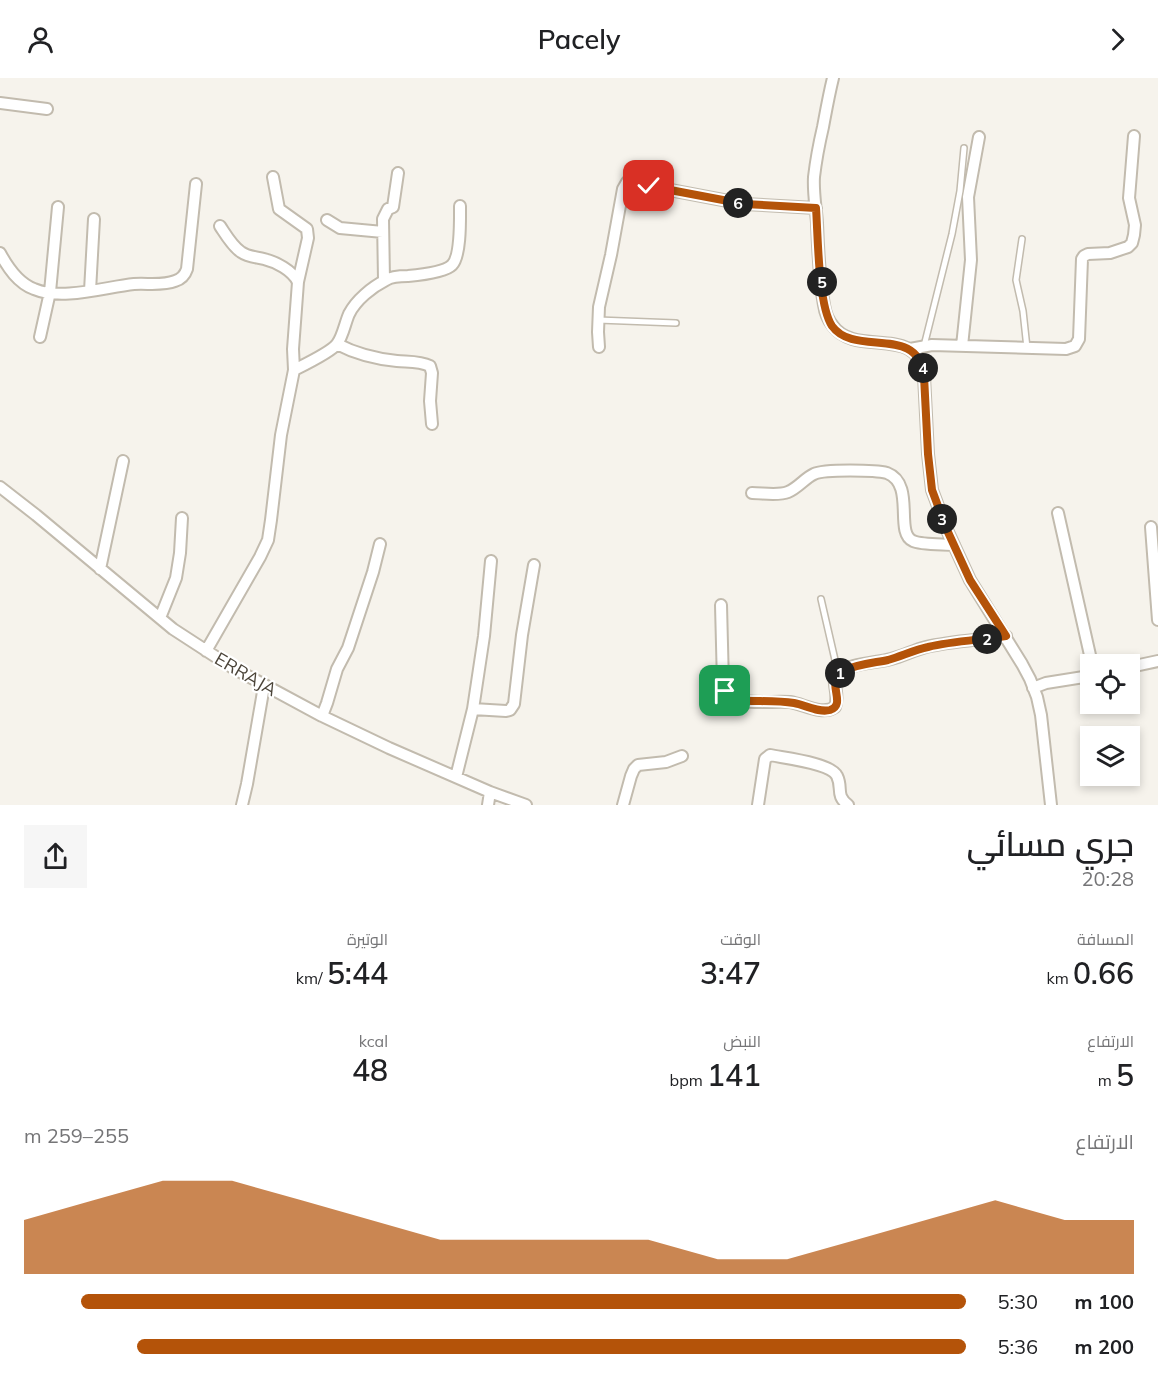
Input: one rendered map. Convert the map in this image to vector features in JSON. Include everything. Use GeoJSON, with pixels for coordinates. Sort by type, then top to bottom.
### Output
{"type":"FeatureCollection","features":[{"type":"Feature","properties":{"kind":"street"},"geometry":{"type":"LineString","coordinates":[[833,78],[814,179],[824,307],[833,327],[845,336],[892,344],[910,350],[920,359],[923,368],[932,490],[970,580],[1006,636],[1034,688],[1044,734],[1051,805]]}},
{"type":"Feature","properties":{"kind":"street"},"geometry":{"type":"LineString","coordinates":[[0,103],[47,109]]}},
{"type":"Feature","properties":{"kind":"street"},"geometry":{"type":"LineString","coordinates":[[910,350],[924,346],[1066,349],[1075,346],[1079,339],[1082,259],[1088,254],[1110,253],[1128,248],[1132,243],[1135,225],[1129,198],[1134,136]]}},
{"type":"Feature","properties":{"kind":"street"},"geometry":{"type":"LineString","coordinates":[[962,346],[971,260],[968,197],[979,137]]}},
{"type":"Feature","properties":{"kind":"street"},"geometry":{"type":"LineString","coordinates":[[384,280],[383,219],[388,209],[393,207],[398,173]]}},
{"type":"Feature","properties":{"kind":"street"},"geometry":{"type":"LineString","coordinates":[[206,651],[268,540],[281,435],[294,370],[293,349],[298,282],[308,238],[307,229],[279,209],[273,177]]}},
{"type":"Feature","properties":{"kind":"street"},"geometry":{"type":"LineString","coordinates":[[599,347],[599,307],[623,189],[627,182],[744,204],[816,208]]}},
{"type":"Feature","properties":{"kind":"street"},"geometry":{"type":"LineString","coordinates":[[0,253],[9,270],[21,281],[32,289],[43,292],[90,291],[132,284],[173,282],[183,278],[187,268],[196,184]]}},
{"type":"Feature","properties":{"kind":"street"},"geometry":{"type":"LineString","coordinates":[[294,370],[337,344],[354,306],[384,280],[391,277],[438,271],[452,266],[458,248],[460,206]]}},
{"type":"Feature","properties":{"kind":"street"},"geometry":{"type":"LineString","coordinates":[[40,337],[50,292],[58,207]]}},
{"type":"Feature","properties":{"kind":"street"},"geometry":{"type":"LineString","coordinates":[[90,291],[94,219]]}},
{"type":"Feature","properties":{"kind":"street"},"geometry":{"type":"LineString","coordinates":[[327,220],[340,228],[383,232]]}},
{"type":"Feature","properties":{"kind":"street"},"geometry":{"type":"LineString","coordinates":[[220,226],[241,253],[273,262],[292,273],[298,282]]}},
{"type":"Feature","properties":{"kind":"street"},"geometry":{"type":"LineString","coordinates":[[337,344],[372,356],[430,366],[432,424]]}},
{"type":"Feature","properties":{"kind":"street"},"geometry":{"type":"LineString","coordinates":[[100,569],[123,460]]}},
{"type":"Feature","properties":{"kind":"street"},"geometry":{"type":"LineString","coordinates":[[752,493],[785,493],[812,475],[825,471],[880,471],[896,479],[901,488],[905,530],[908,538],[916,542],[954,545]]}},
{"type":"Feature","properties":{"kind":"street","name":"ERRAJA"},"geometry":{"type":"LineString","coordinates":[[0,487],[173,629],[206,651],[322,717],[388,748],[526,805]]}},
{"type":"Feature","properties":{"kind":"street"},"geometry":{"type":"LineString","coordinates":[[1058,513],[1090,654]]}},
{"type":"Feature","properties":{"kind":"street"},"geometry":{"type":"LineString","coordinates":[[160,618],[176,578],[182,518]]}},
{"type":"Feature","properties":{"kind":"street"},"geometry":{"type":"LineString","coordinates":[[1151,527],[1158,620]]}},
{"type":"Feature","properties":{"kind":"street"},"geometry":{"type":"LineString","coordinates":[[322,717],[337,669],[348,648],[380,544]]}},
{"type":"Feature","properties":{"kind":"street"},"geometry":{"type":"LineString","coordinates":[[456,777],[473,709],[484,636],[491,561]]}},
{"type":"Feature","properties":{"kind":"street"},"geometry":{"type":"LineString","coordinates":[[473,709],[506,711],[510,710],[514,704],[523,624],[534,565]]}},
{"type":"Feature","properties":{"kind":"street"},"geometry":{"type":"LineString","coordinates":[[721,605],[723,684],[728,696],[734,700],[790,702],[823,710],[829,710],[837,703],[834,682],[842,671],[891,659],[929,646],[1006,636]]}},
{"type":"Feature","properties":{"kind":"street"},"geometry":{"type":"LineString","coordinates":[[1140,665],[1158,661]]}},
{"type":"Feature","properties":{"kind":"street"},"geometry":{"type":"LineString","coordinates":[[1034,688],[1046,683],[1080,678]]}},
{"type":"Feature","properties":{"kind":"street"},"geometry":{"type":"LineString","coordinates":[[242,805],[264,686]]}},
{"type":"Feature","properties":{"kind":"street"},"geometry":{"type":"LineString","coordinates":[[758,805],[765,759],[770,755],[822,766],[833,771],[838,778],[842,799],[848,805]]}},
{"type":"Feature","properties":{"kind":"street"},"geometry":{"type":"LineString","coordinates":[[623,805],[631,776],[638,765],[666,762],[682,756]]}},
{"type":"Feature","properties":{"kind":"street"},"geometry":{"type":"LineString","coordinates":[[488,805],[490,792]]}},
{"type":"Feature","properties":{"kind":"lane"},"geometry":{"type":"LineString","coordinates":[[924,346],[952,234],[960,191],[964,148]]}},
{"type":"Feature","properties":{"kind":"lane"},"geometry":{"type":"LineString","coordinates":[[1022,239],[1016,279],[1023,311],[1027,348]]}},
{"type":"Feature","properties":{"kind":"lane"},"geometry":{"type":"LineString","coordinates":[[598,320],[676,323]]}},
{"type":"Feature","properties":{"kind":"lane"},"geometry":{"type":"LineString","coordinates":[[820,599],[838,674]]}},
{"type":"Feature","properties":{"kind":"route"},"geometry":{"type":"LineString","coordinates":[[649,186],[744,204],[816,208],[824,307],[833,327],[845,336],[859,340],[900,346],[910,350],[920,359],[924,376],[932,490],[970,580],[1006,636],[929,646],[891,659],[842,671],[834,682],[837,703],[829,710],[790,702],[734,700],[725,691]]}}]}
